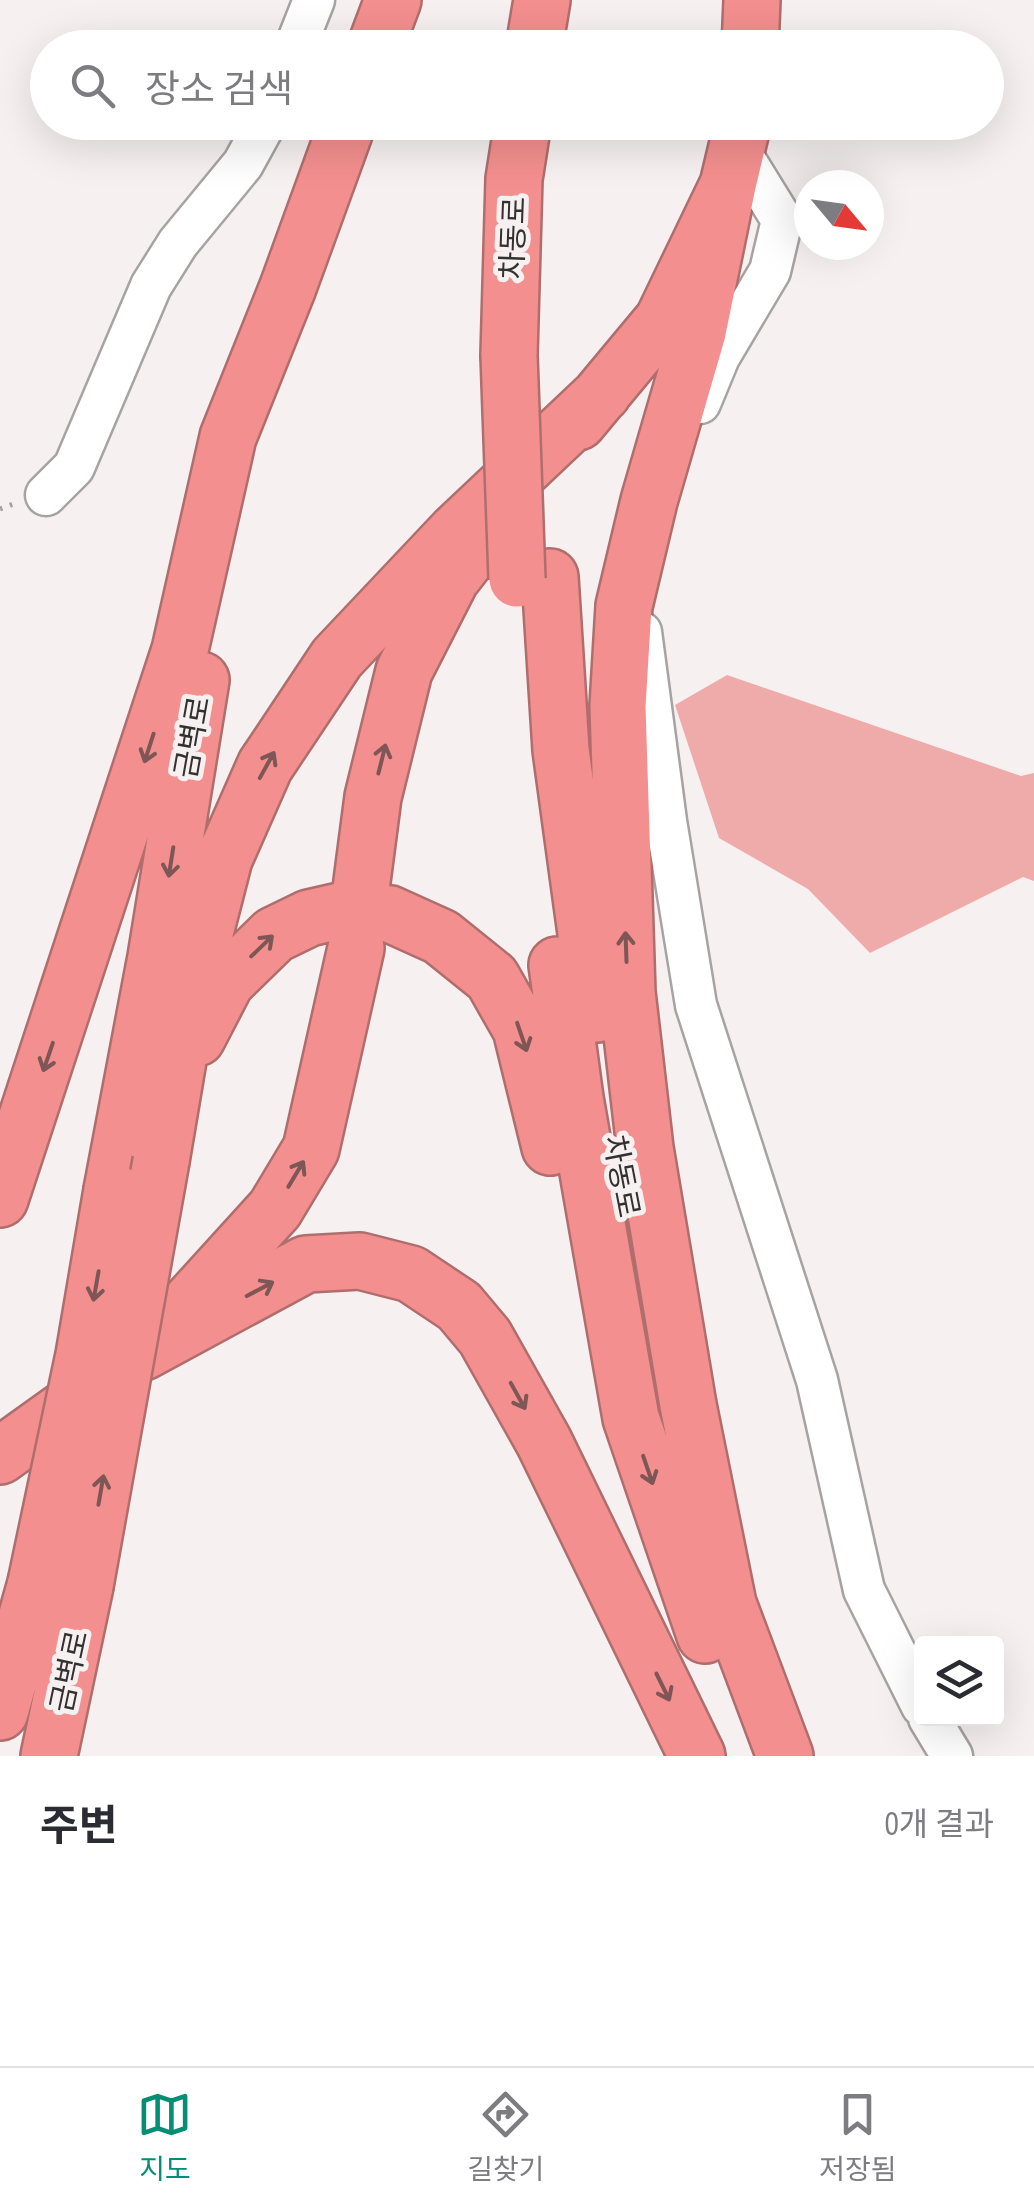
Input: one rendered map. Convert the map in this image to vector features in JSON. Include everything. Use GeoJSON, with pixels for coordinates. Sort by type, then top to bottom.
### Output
{"type":"FeatureCollection","features":[{"type":"Feature","properties":{"kind":"highway"},"geometry":{"type":"LineString","coordinates":[[364,30],[372,0]]}},
{"type":"Feature","properties":{"kind":"highway"},"geometry":{"type":"LineString","coordinates":[[382,30],[393,0]]}},
{"type":"Feature","properties":{"kind":"highway"},"geometry":{"type":"LineString","coordinates":[[537,30],[542,0]]}},
{"type":"Feature","properties":{"kind":"highway"},"geometry":{"type":"LineString","coordinates":[[571,30],[575,0]]}},
{"type":"Feature","properties":{"kind":"highway"},"geometry":{"type":"LineString","coordinates":[[0,1199],[180,650],[228,437],[288,287],[340,140]]}},
{"type":"Feature","properties":{"kind":"highway","name":"차동로"},"geometry":{"type":"LineString","coordinates":[[520,140],[514,179],[525,355]]}},
{"type":"Feature","properties":{"kind":"highway","name":"차동로"},"geometry":{"type":"LineString","coordinates":[[525,355],[553,140]]}},
{"type":"Feature","properties":{"kind":"highway"},"geometry":{"type":"LineString","coordinates":[[361,889],[373,796],[404,671],[452,580],[664,320],[736,152]]}},
{"type":"Feature","properties":{"kind":"highway"},"geometry":{"type":"LineString","coordinates":[[728,1604],[688,1405],[645,1148],[627,992],[618,706],[624,606],[649,501],[698,332],[736,152]]}},
{"type":"Feature","properties":{"kind":"highway","name":"금벽로"},"geometry":{"type":"LineString","coordinates":[[49,1756],[84,1355],[156,957],[193,721],[244,467],[288,287]]}},
{"type":"Feature","properties":{"kind":"highway"},"geometry":{"type":"LineString","coordinates":[[525,355],[534,578]]}},
{"type":"Feature","properties":{"kind":"highway"},"geometry":{"type":"LineString","coordinates":[[61,1585],[161,1161],[189,995],[224,859],[265,766],[336,658],[456,532],[602,393]]}},
{"type":"Feature","properties":{"kind":"highway","name":"차동로"},"geometry":{"type":"LineString","coordinates":[[534,578],[562,750],[607,1092],[655,1339],[728,1604],[785,1756]]}},
{"type":"Feature","properties":{"kind":"highway","name":"차동로"},"geometry":{"type":"LineString","coordinates":[[534,578],[529,753],[574,1098],[631,1418],[750,1756]]}},
{"type":"Feature","properties":{"kind":"highway"},"geometry":{"type":"LineString","coordinates":[[173,1085],[226,982],[274,934],[309,918],[344,910],[390,914],[442,936],[492,978],[521,1029],[574,1258],[631,1418]]}},
{"type":"Feature","properties":{"kind":"highway"},"geometry":{"type":"LineString","coordinates":[[144,1352],[275,1209],[311,1149],[356,948]]}},
{"type":"Feature","properties":{"kind":"highway"},"geometry":{"type":"LineString","coordinates":[[0,1456],[144,1352],[306,1264],[360,1261],[411,1274],[459,1306],[485,1337],[544,1442],[697,1756]]}},
{"type":"Feature","properties":{"kind":"highway","name":"금벽로"},"geometry":{"type":"LineString","coordinates":[[0,1712],[61,1585]]}},
{"type":"Feature","properties":{"kind":"lane"},"geometry":{"type":"LineString","coordinates":[[302,30],[314,0]]}},
{"type":"Feature","properties":{"kind":"lane"},"geometry":{"type":"LineString","coordinates":[[46,495],[74,467],[151,286],[178,243],[243,164],[256,140]]}},
{"type":"Feature","properties":{"kind":"lane"},"geometry":{"type":"LineString","coordinates":[[736,152],[782,220],[770,271],[719,357],[674,464],[642,600],[646,678],[696,1005],[818,1380],[864,1590],[914,1690]]}},
{"type":"Feature","properties":{"kind":"lane"},"geometry":{"type":"LineString","coordinates":[[934,1726],[952,1756]]}},
{"type":"Feature","properties":{"kind":"shaded area"},"geometry":{"type":"Polygon","coordinates":[[[727,675],[1021,776],[1034,773],[1034,881],[1023,877],[870,953],[808,889],[719,838],[675,705],[727,675]]]}}]}
